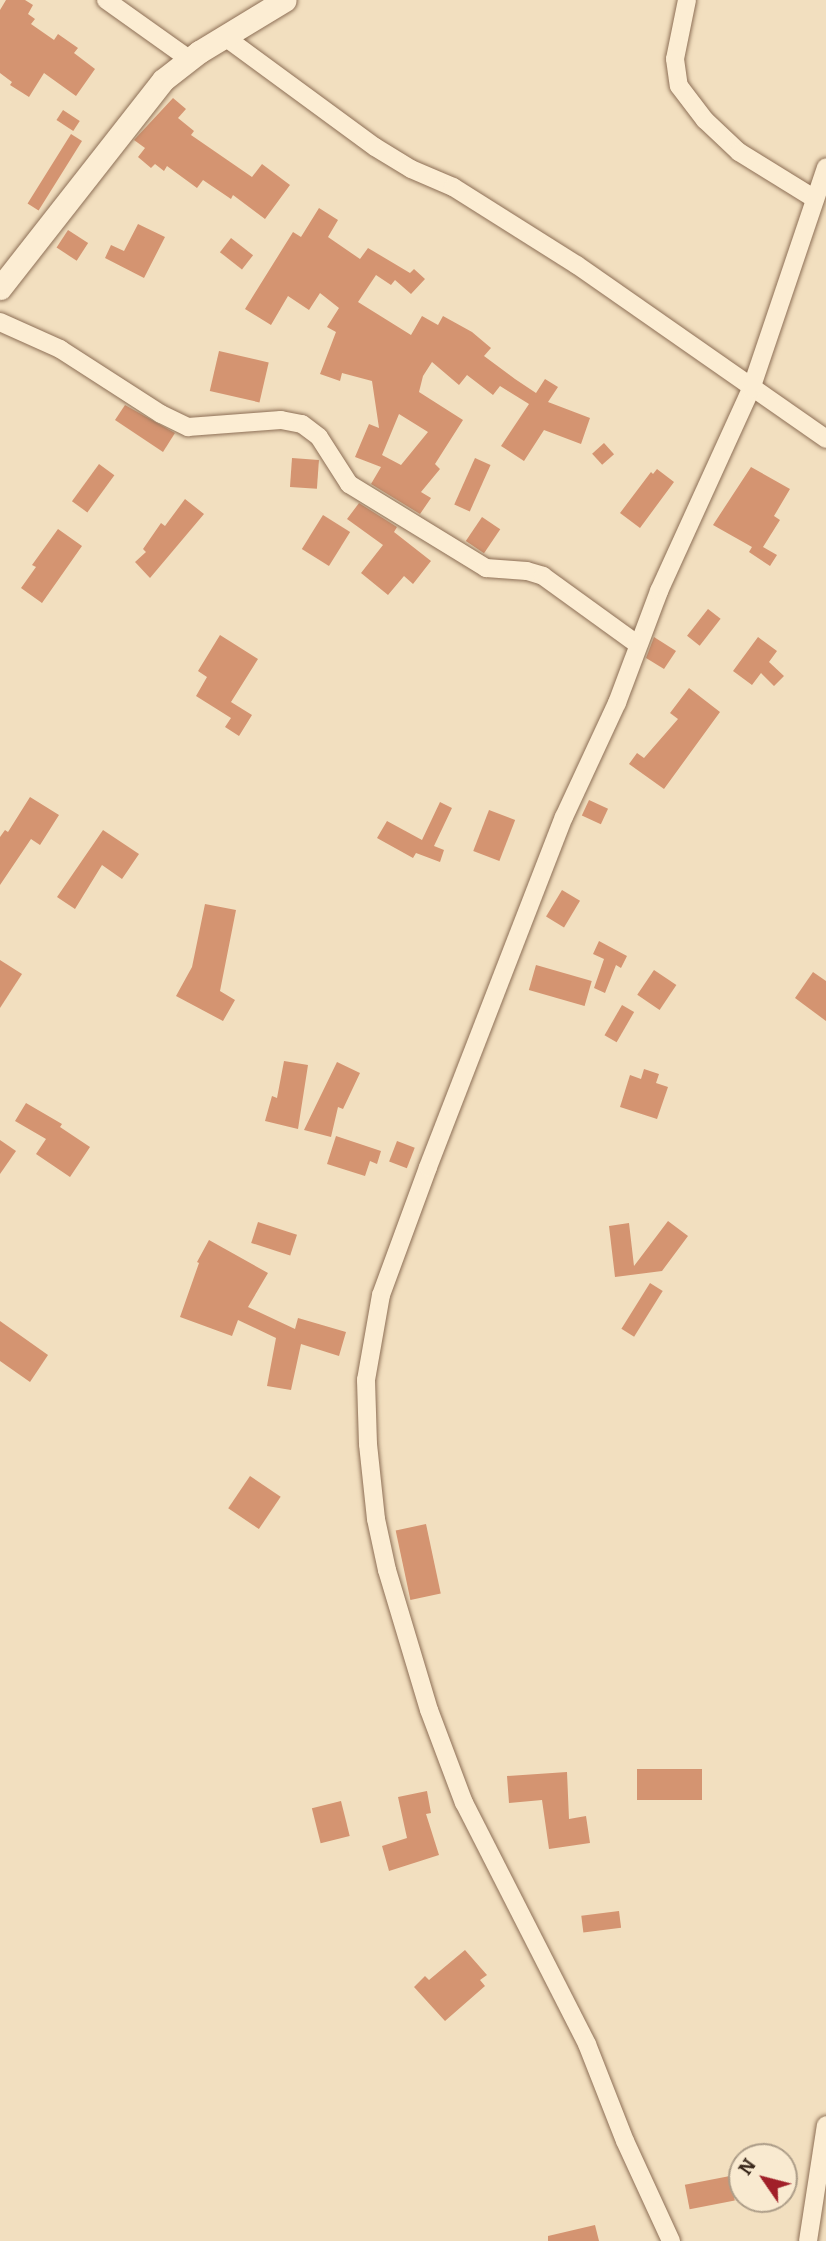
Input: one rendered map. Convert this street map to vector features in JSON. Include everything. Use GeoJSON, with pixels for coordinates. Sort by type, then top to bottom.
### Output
{"type":"FeatureCollection","features":[{"type":"Feature","properties":{"kind":"street"},"geometry":{"type":"LineString","coordinates":[[106,0],[189,60]]}},
{"type":"Feature","properties":{"kind":"street"},"geometry":{"type":"LineString","coordinates":[[0,288],[163,80],[189,60],[285,0]]}},
{"type":"Feature","properties":{"kind":"street"},"geometry":{"type":"LineString","coordinates":[[687,0],[676,59],[679,86],[705,120],[739,152],[815,198]]}},
{"type":"Feature","properties":{"kind":"street"},"geometry":{"type":"LineString","coordinates":[[226,37],[375,147],[411,169],[453,187],[577,265],[826,439]]}},
{"type":"Feature","properties":{"kind":"street"},"geometry":{"type":"LineString","coordinates":[[671,2241],[630,2152],[587,2044],[523,1923],[460,1792],[429,1710],[387,1570],[376,1520],[367,1431],[366,1380],[381,1295],[564,817],[617,703],[637,643],[751,389],[826,167]]}},
{"type":"Feature","properties":{"kind":"street"},"geometry":{"type":"LineString","coordinates":[[0,322],[60,349],[161,414],[188,427],[281,420],[302,424],[319,438],[349,484],[486,568],[527,571],[542,576],[637,643]]}},
{"type":"Feature","properties":{"kind":"street"},"geometry":{"type":"LineString","coordinates":[[808,2241],[826,2125]]}},
{"type":"Feature","properties":{"kind":"building"},"geometry":{"type":"Polygon","coordinates":[[[6,0],[25,0],[33,5],[28,14],[35,19],[31,24],[54,40],[58,34],[78,48],[74,53],[95,69],[76,96],[44,73],[29,97],[10,85],[12,82],[0,73],[0,10],[6,0]]]}},
{"type":"Feature","properties":{"kind":"building"},"geometry":{"type":"Polygon","coordinates":[[[173,98],[186,109],[178,118],[194,131],[191,135],[252,177],[262,164],[290,185],[265,219],[233,195],[231,199],[203,180],[197,188],[167,166],[164,171],[155,164],[151,168],[138,157],[145,148],[134,140],[173,98]]]}},
{"type":"Feature","properties":{"kind":"building"},"geometry":{"type":"Polygon","coordinates":[[[63,110],[80,121],[73,131],[56,120],[63,110]]]}},
{"type":"Feature","properties":{"kind":"building"},"geometry":{"type":"Polygon","coordinates":[[[71,134],[82,141],[39,210],[28,204],[71,134]]]}},
{"type":"Feature","properties":{"kind":"building"},"geometry":{"type":"Polygon","coordinates":[[[319,208],[338,220],[328,237],[360,259],[368,248],[410,273],[414,269],[425,279],[411,294],[395,280],[391,285],[376,275],[358,302],[411,335],[422,316],[438,325],[443,316],[472,332],[491,348],[484,356],[515,379],[536,393],[545,379],[558,387],[548,402],[590,418],[581,444],[544,430],[524,461],[501,446],[529,404],[500,386],[493,395],[467,375],[459,385],[432,362],[423,376],[419,392],[463,420],[435,464],[440,469],[421,492],[431,498],[420,514],[371,484],[381,467],[355,457],[369,424],[379,428],[372,381],[342,373],[340,381],[320,374],[336,332],[327,327],[339,308],[320,293],[309,310],[288,296],[271,325],[245,309],[293,232],[301,237],[319,208]],[[399,414],[382,455],[401,465],[428,432],[399,414]]]}},
{"type":"Feature","properties":{"kind":"building"},"geometry":{"type":"Polygon","coordinates":[[[138,224],[165,237],[144,278],[105,258],[111,245],[124,251],[138,224]]]}},
{"type":"Feature","properties":{"kind":"building"},"geometry":{"type":"Polygon","coordinates":[[[68,230],[88,243],[77,261],[57,248],[68,230]]]}},
{"type":"Feature","properties":{"kind":"building"},"geometry":{"type":"Polygon","coordinates":[[[231,238],[253,255],[242,269],[220,252],[231,238]]]}},
{"type":"Feature","properties":{"kind":"building"},"geometry":{"type":"Polygon","coordinates":[[[219,351],[269,362],[259,402],[210,391],[219,351]]]}},
{"type":"Feature","properties":{"kind":"building"},"geometry":{"type":"Polygon","coordinates":[[[125,405],[175,433],[163,452],[115,420],[125,405]]]}},
{"type":"Feature","properties":{"kind":"building"},"geometry":{"type":"Polygon","coordinates":[[[604,443],[614,454],[602,465],[592,454],[604,443]]]}},
{"type":"Feature","properties":{"kind":"building"},"geometry":{"type":"Polygon","coordinates":[[[292,458],[319,460],[317,489],[290,487],[292,458]]]}},
{"type":"Feature","properties":{"kind":"building"},"geometry":{"type":"Polygon","coordinates":[[[475,458],[491,465],[470,512],[454,505],[475,458]]]}},
{"type":"Feature","properties":{"kind":"building"},"geometry":{"type":"Polygon","coordinates":[[[99,464],[114,475],[87,512],[72,501],[99,464]]]}},
{"type":"Feature","properties":{"kind":"building"},"geometry":{"type":"Polygon","coordinates":[[[751,467],[790,489],[774,516],[780,520],[763,547],[777,555],[770,566],[749,552],[752,547],[713,525],[751,467]]]}},
{"type":"Feature","properties":{"kind":"building"},"geometry":{"type":"Polygon","coordinates":[[[657,469],[674,482],[640,528],[620,513],[651,472],[653,474],[657,469]]]}},
{"type":"Feature","properties":{"kind":"building"},"geometry":{"type":"Polygon","coordinates":[[[185,499],[204,514],[150,578],[135,562],[146,552],[143,549],[161,523],[165,526],[185,499]]]}},
{"type":"Feature","properties":{"kind":"building"},"geometry":{"type":"Polygon","coordinates":[[[359,503],[397,527],[394,532],[431,561],[413,584],[404,576],[388,595],[361,573],[383,545],[347,519],[359,503]]]}},
{"type":"Feature","properties":{"kind":"building"},"geometry":{"type":"Polygon","coordinates":[[[323,515],[350,532],[329,566],[302,549],[323,515]]]}},
{"type":"Feature","properties":{"kind":"building"},"geometry":{"type":"Polygon","coordinates":[[[482,517],[500,529],[484,553],[466,541],[482,517]]]}},
{"type":"Feature","properties":{"kind":"building"},"geometry":{"type":"Polygon","coordinates":[[[58,529],[82,546],[42,603],[21,588],[36,567],[32,565],[58,529]]]}},
{"type":"Feature","properties":{"kind":"building"},"geometry":{"type":"Polygon","coordinates":[[[708,609],[721,619],[700,646],[687,636],[708,609]]]}},
{"type":"Feature","properties":{"kind":"building"},"geometry":{"type":"Polygon","coordinates":[[[220,635],[258,659],[231,702],[252,715],[239,736],[225,727],[231,718],[196,696],[207,677],[198,671],[220,635]]]}},
{"type":"Feature","properties":{"kind":"building"},"geometry":{"type":"Polygon","coordinates":[[[654,637],[676,651],[664,669],[646,658],[654,637]]]}},
{"type":"Feature","properties":{"kind":"building"},"geometry":{"type":"Polygon","coordinates":[[[758,637],[777,651],[769,662],[784,676],[774,686],[761,673],[752,685],[733,671],[758,637]]]}},
{"type":"Feature","properties":{"kind":"building"},"geometry":{"type":"Polygon","coordinates":[[[689,688],[720,712],[664,789],[629,764],[637,753],[644,758],[678,719],[670,713],[689,688]]]}},
{"type":"Feature","properties":{"kind":"building"},"geometry":{"type":"Polygon","coordinates":[[[30,797],[59,815],[40,845],[31,839],[0,885],[0,837],[5,830],[8,832],[30,797]]]}},
{"type":"Feature","properties":{"kind":"building"},"geometry":{"type":"Polygon","coordinates":[[[589,800],[608,809],[601,824],[582,815],[589,800]]]}},
{"type":"Feature","properties":{"kind":"building"},"geometry":{"type":"Polygon","coordinates":[[[440,802],[452,808],[434,846],[444,850],[440,862],[416,853],[413,858],[377,838],[387,821],[422,840],[440,802]]]}},
{"type":"Feature","properties":{"kind":"building"},"geometry":{"type":"Polygon","coordinates":[[[489,810],[515,820],[499,861],[473,851],[489,810]]]}},
{"type":"Feature","properties":{"kind":"building"},"geometry":{"type":"Polygon","coordinates":[[[103,830],[139,854],[122,879],[102,865],[75,909],[57,897],[103,830]]]}},
{"type":"Feature","properties":{"kind":"building"},"geometry":{"type":"Polygon","coordinates":[[[562,890],[580,901],[564,927],[546,917],[562,890]]]}},
{"type":"Feature","properties":{"kind":"building"},"geometry":{"type":"Polygon","coordinates":[[[205,904],[236,910],[220,991],[235,1000],[223,1021],[176,996],[192,967],[205,904]]]}},
{"type":"Feature","properties":{"kind":"building"},"geometry":{"type":"Polygon","coordinates":[[[599,941],[627,956],[621,968],[616,965],[605,993],[594,988],[604,959],[593,954],[599,941]]]}},
{"type":"Feature","properties":{"kind":"building"},"geometry":{"type":"Polygon","coordinates":[[[0,960],[22,974],[0,1008],[0,960]]]}},
{"type":"Feature","properties":{"kind":"building"},"geometry":{"type":"Polygon","coordinates":[[[536,965],[592,981],[585,1006],[529,990],[536,965]]]}},
{"type":"Feature","properties":{"kind":"building"},"geometry":{"type":"Polygon","coordinates":[[[654,970],[676,985],[660,1010],[637,995],[654,970]]]}},
{"type":"Feature","properties":{"kind":"building"},"geometry":{"type":"Polygon","coordinates":[[[813,972],[826,981],[826,1021],[795,998],[813,972]]]}},
{"type":"Feature","properties":{"kind":"building"},"geometry":{"type":"Polygon","coordinates":[[[622,1005],[634,1012],[617,1042],[605,1035],[622,1005]]]}},
{"type":"Feature","properties":{"kind":"building"},"geometry":{"type":"Polygon","coordinates":[[[284,1061],[308,1065],[298,1129],[265,1121],[272,1096],[277,1098],[284,1061]]]}},
{"type":"Feature","properties":{"kind":"building"},"geometry":{"type":"Polygon","coordinates":[[[337,1062],[360,1073],[343,1109],[338,1107],[331,1137],[304,1130],[337,1062]]]}},
{"type":"Feature","properties":{"kind":"building"},"geometry":{"type":"Polygon","coordinates":[[[644,1069],[659,1074],[656,1083],[668,1087],[657,1119],[620,1107],[630,1075],[641,1079],[644,1069]]]}},
{"type":"Feature","properties":{"kind":"building"},"geometry":{"type":"Polygon","coordinates":[[[26,1103],[62,1124],[60,1127],[90,1147],[70,1177],[36,1154],[46,1139],[15,1121],[26,1103]]]}},
{"type":"Feature","properties":{"kind":"building"},"geometry":{"type":"Polygon","coordinates":[[[336,1136],[381,1151],[377,1164],[370,1161],[365,1176],[327,1164],[336,1136]]]}},
{"type":"Feature","properties":{"kind":"building"},"geometry":{"type":"Polygon","coordinates":[[[0,1140],[16,1151],[0,1174],[0,1140]]]}},
{"type":"Feature","properties":{"kind":"building"},"geometry":{"type":"Polygon","coordinates":[[[397,1141],[415,1148],[407,1168],[389,1162],[397,1141]]]}},
{"type":"Feature","properties":{"kind":"building"},"geometry":{"type":"Polygon","coordinates":[[[668,1221],[688,1236],[662,1271],[615,1277],[609,1226],[629,1223],[634,1266],[668,1221]]]}},
{"type":"Feature","properties":{"kind":"building"},"geometry":{"type":"Polygon","coordinates":[[[258,1222],[297,1235],[290,1256],[251,1243],[258,1222]]]}},
{"type":"Feature","properties":{"kind":"building"},"geometry":{"type":"Polygon","coordinates":[[[209,1240],[268,1273],[248,1307],[295,1329],[298,1318],[346,1332],[339,1356],[301,1344],[291,1390],[267,1386],[276,1338],[238,1320],[232,1336],[180,1317],[199,1263],[197,1262],[209,1240]]]}},
{"type":"Feature","properties":{"kind":"building"},"geometry":{"type":"Polygon","coordinates":[[[650,1283],[663,1291],[634,1337],[621,1329],[650,1283]]]}},
{"type":"Feature","properties":{"kind":"building"},"geometry":{"type":"Polygon","coordinates":[[[0,1321],[48,1355],[30,1382],[0,1361],[0,1321]]]}},
{"type":"Feature","properties":{"kind":"building"},"geometry":{"type":"Polygon","coordinates":[[[250,1476],[281,1497],[259,1529],[228,1508],[250,1476]]]}},
{"type":"Feature","properties":{"kind":"building"},"geometry":{"type":"Polygon","coordinates":[[[426,1524],[441,1593],[410,1600],[396,1530],[426,1524]]]}},
{"type":"Feature","properties":{"kind":"building"},"geometry":{"type":"Polygon","coordinates":[[[637,1769],[702,1769],[702,1800],[637,1800],[637,1769]]]}},
{"type":"Feature","properties":{"kind":"building"},"geometry":{"type":"Polygon","coordinates":[[[567,1772],[569,1819],[586,1816],[590,1843],[549,1849],[542,1800],[509,1803],[507,1776],[567,1772]]]}},
{"type":"Feature","properties":{"kind":"building"},"geometry":{"type":"Polygon","coordinates":[[[427,1791],[431,1813],[426,1814],[439,1855],[389,1871],[382,1846],[407,1838],[398,1797],[427,1791]]]}},
{"type":"Feature","properties":{"kind":"building"},"geometry":{"type":"Polygon","coordinates":[[[341,1801],[350,1836],[321,1843],[312,1808],[341,1801]]]}},
{"type":"Feature","properties":{"kind":"building"},"geometry":{"type":"Polygon","coordinates":[[[619,1911],[621,1928],[583,1933],[581,1916],[619,1911]]]}},
{"type":"Feature","properties":{"kind":"building"},"geometry":{"type":"Polygon","coordinates":[[[465,1950],[487,1975],[480,1980],[485,1986],[445,2021],[414,1987],[425,1976],[429,1980],[465,1950]]]}},
{"type":"Feature","properties":{"kind":"building"},"geometry":{"type":"Polygon","coordinates":[[[728,2176],[728,2202],[690,2209],[685,2185],[728,2176]]]}},
{"type":"Feature","properties":{"kind":"building"},"geometry":{"type":"Polygon","coordinates":[[[595,2225],[599,2241],[548,2241],[548,2236],[595,2225]]]}}]}
